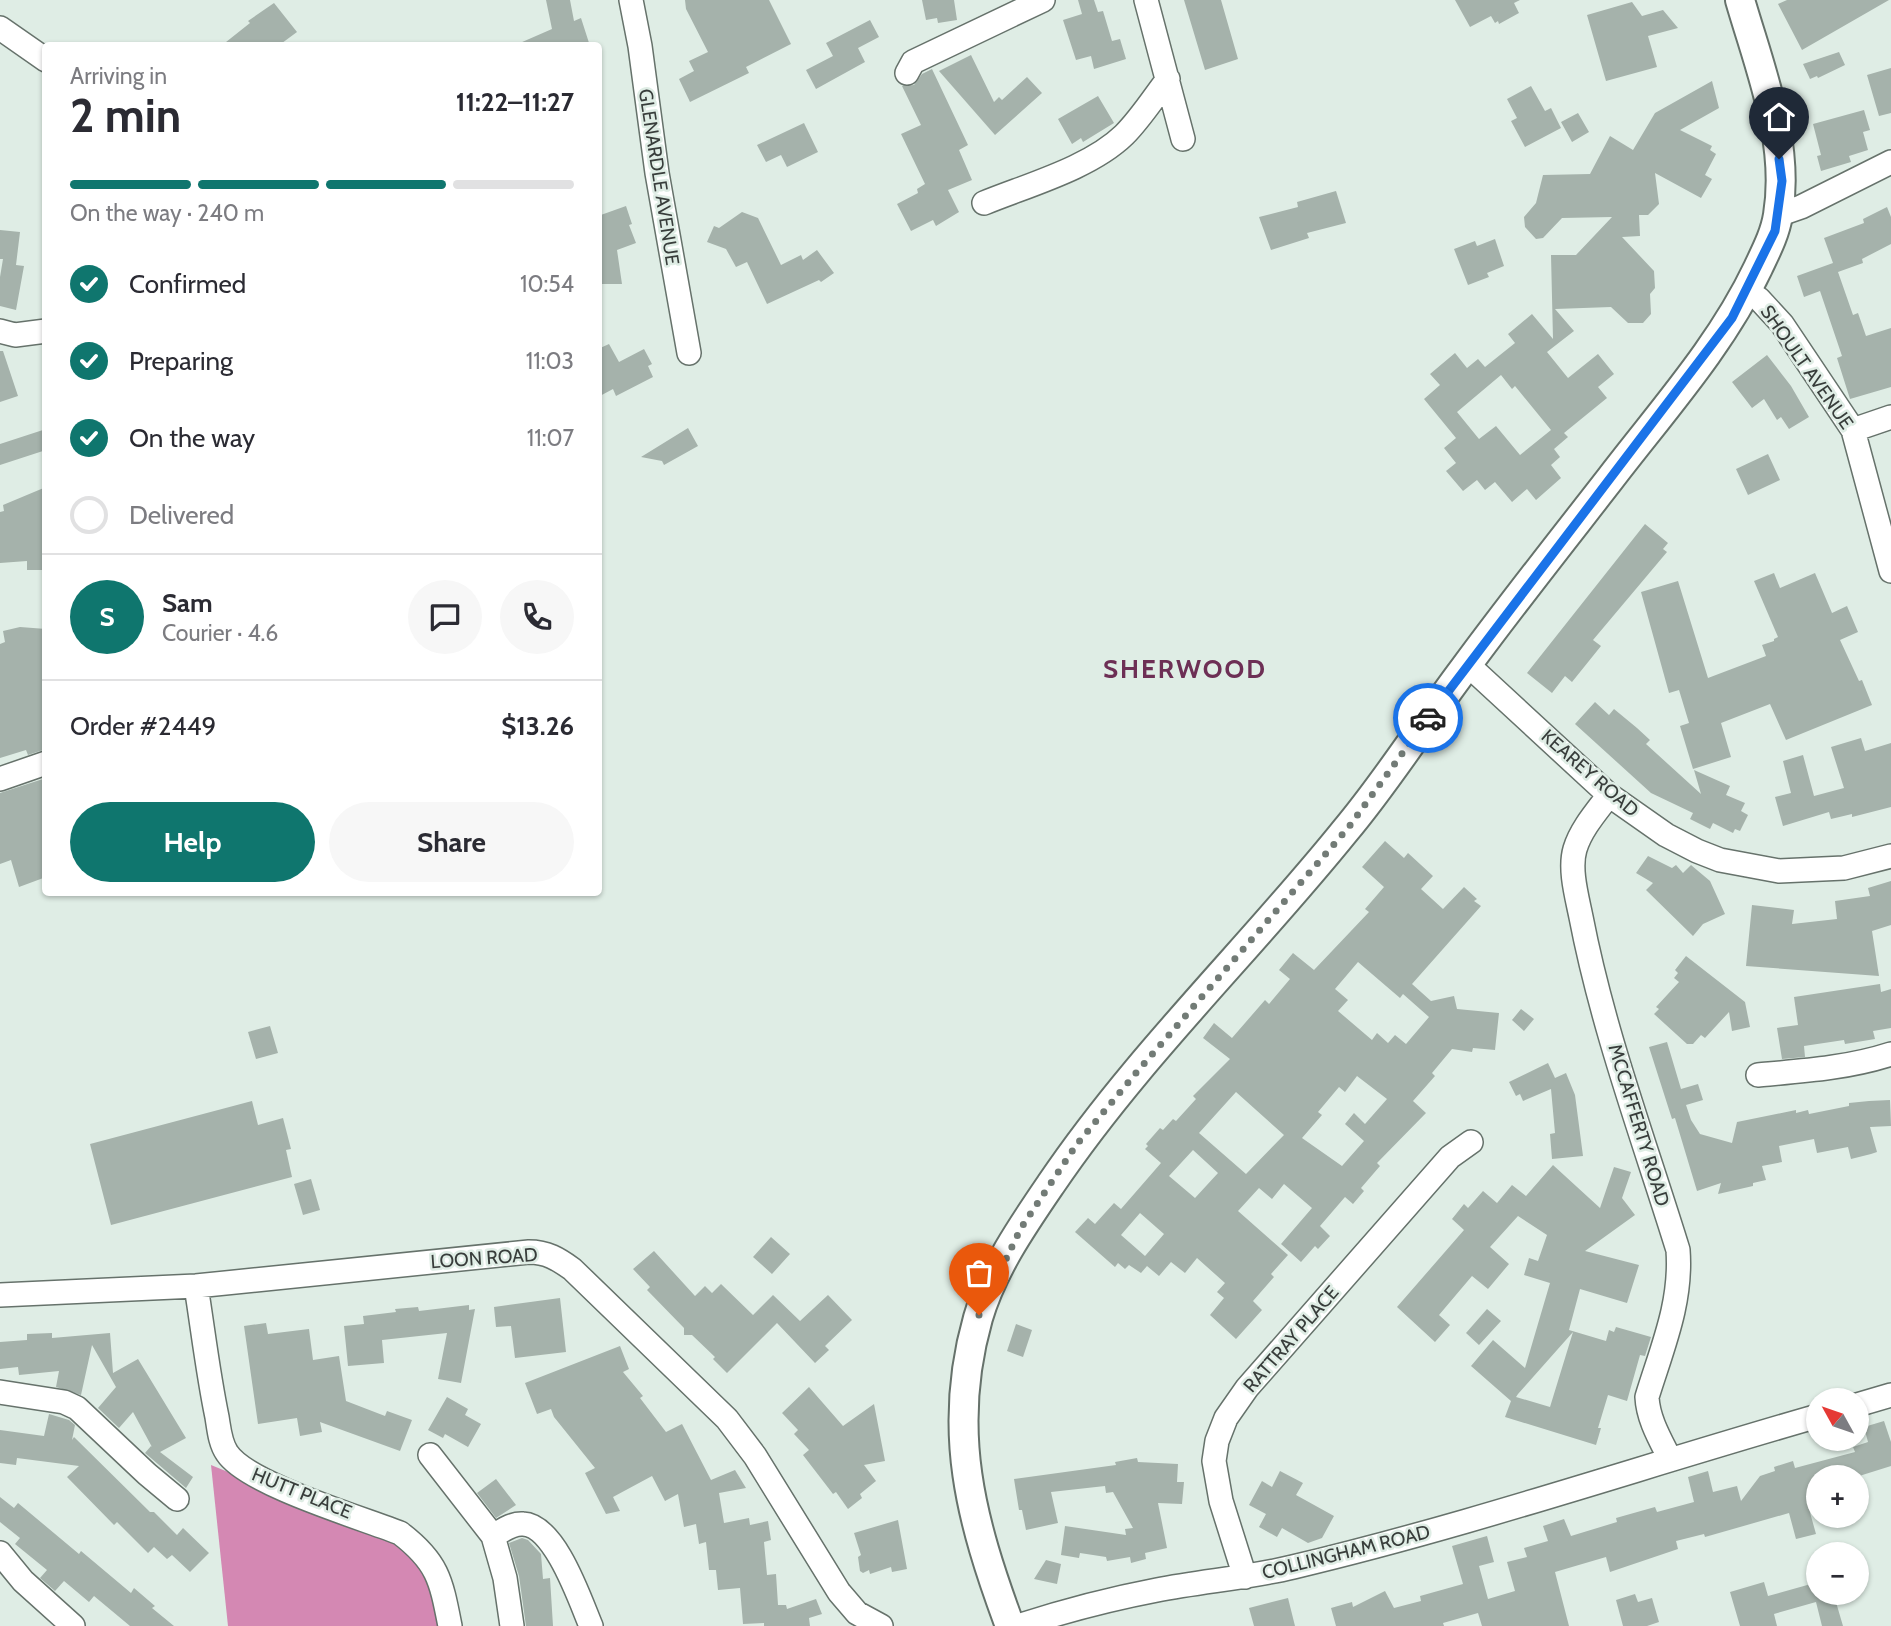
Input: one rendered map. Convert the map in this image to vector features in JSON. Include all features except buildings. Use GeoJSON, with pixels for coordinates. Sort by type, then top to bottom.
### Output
{"type":"FeatureCollection","features":[{"type":"Feature","properties":{"kind":"street","name":"GLENARDLE AVENUE"},"geometry":{"type":"LineString","coordinates":[[631,0],[657,173],[689,353]]}},
{"type":"Feature","properties":{"kind":"street"},"geometry":{"type":"LineString","coordinates":[[907,74],[914,62],[1043,0]]}},
{"type":"Feature","properties":{"kind":"street"},"geometry":{"type":"LineString","coordinates":[[1146,0],[1183,139]]}},
{"type":"Feature","properties":{"kind":"street"},"geometry":{"type":"LineString","coordinates":[[1010,1626],[979,1536],[964,1448],[964,1398],[971,1352],[979,1315],[992,1284],[1021,1228],[1077,1144],[1348,828],[1467,664],[1732,318],[1775,231],[1782,181],[1774,115],[1740,0]]}},
{"type":"Feature","properties":{"kind":"street"},"geometry":{"type":"LineString","coordinates":[[0,28],[42,57]]}},
{"type":"Feature","properties":{"kind":"street"},"geometry":{"type":"LineString","coordinates":[[984,203],[1073,167],[1108,148],[1125,134],[1168,79]]}},
{"type":"Feature","properties":{"kind":"street"},"geometry":{"type":"LineString","coordinates":[[1778,215],[1809,203],[1891,162]]}},
{"type":"Feature","properties":{"kind":"street","name":"SHOULT AVENUE"},"geometry":{"type":"LineString","coordinates":[[1747,291],[1759,299],[1782,324],[1853,430],[1891,571]]}},
{"type":"Feature","properties":{"kind":"street"},"geometry":{"type":"LineString","coordinates":[[0,331],[15,335],[42,332]]}},
{"type":"Feature","properties":{"kind":"street"},"geometry":{"type":"LineString","coordinates":[[1853,430],[1891,417]]}},
{"type":"Feature","properties":{"kind":"street","name":"KEAREY ROAD"},"geometry":{"type":"LineString","coordinates":[[1467,664],[1609,795],[1678,841],[1720,860],[1779,871],[1844,868],[1891,856]]}},
{"type":"Feature","properties":{"kind":"street"},"geometry":{"type":"LineString","coordinates":[[0,779],[42,764]]}},
{"type":"Feature","properties":{"kind":"street","name":"MCCAFFERTY ROAD"},"geometry":{"type":"LineString","coordinates":[[1609,795],[1579,839],[1575,849],[1574,869],[1582,922],[1601,1007],[1678,1250],[1680,1270],[1677,1300],[1647,1397],[1654,1426],[1670,1458]]}},
{"type":"Feature","properties":{"kind":"street"},"geometry":{"type":"LineString","coordinates":[[1758,1075],[1822,1069],[1891,1054]]}},
{"type":"Feature","properties":{"kind":"street","name":"RATTRAY PLACE"},"geometry":{"type":"LineString","coordinates":[[1244,1577],[1221,1501],[1214,1461],[1217,1441],[1226,1418],[1247,1388],[1450,1157],[1471,1142]]}},
{"type":"Feature","properties":{"kind":"street","name":"LOON ROAD"},"geometry":{"type":"LineString","coordinates":[[0,1295],[196,1286],[482,1255],[542,1252],[555,1256],[572,1269],[727,1419],[754,1456],[839,1592],[857,1613],[881,1626]]}},
{"type":"Feature","properties":{"kind":"street","name":"HUTT PLACE"},"geometry":{"type":"LineString","coordinates":[[196,1286],[213,1398],[226,1453],[250,1473],[286,1490],[400,1533],[413,1543],[427,1556],[437,1572],[450,1626]]}},
{"type":"Feature","properties":{"kind":"street"},"geometry":{"type":"LineString","coordinates":[[0,1392],[64,1402],[77,1408],[177,1499]]}},
{"type":"Feature","properties":{"kind":"street"},"geometry":{"type":"LineString","coordinates":[[1869,1401],[1891,1395]]}},
{"type":"Feature","properties":{"kind":"street","name":"COLLINGHAM ROAD"},"geometry":{"type":"LineString","coordinates":[[1018,1626],[1083,1606],[1293,1567],[1431,1531],[1806,1419]]}},
{"type":"Feature","properties":{"kind":"street"},"geometry":{"type":"LineString","coordinates":[[430,1455],[493,1536],[505,1578],[512,1626]]}},
{"type":"Feature","properties":{"kind":"street"},"geometry":{"type":"LineString","coordinates":[[493,1536],[511,1526],[524,1524],[540,1530],[557,1552],[591,1626]]}},
{"type":"Feature","properties":{"kind":"street"},"geometry":{"type":"LineString","coordinates":[[0,1553],[23,1581],[73,1626]]}},
{"type":"Feature","properties":{"kind":"shaded area"},"geometry":{"type":"Polygon","coordinates":[[[211,1465],[420,1551],[440,1626],[228,1626],[211,1465]]]}},
{"type":"Feature","properties":{"kind":"way so far"},"geometry":{"type":"LineString","coordinates":[[979,1315],[1021,1228],[1077,1144],[1207,989],[1348,828],[1428,718]]}},
{"type":"Feature","properties":{"kind":"district","name":"SHERWOOD"},"geometry":{"type":"Point","coordinates":[1185,669]}},
{"type":"Feature","properties":{"kind":"route"},"geometry":{"type":"LineString","coordinates":[[1428,718],[1732,318],[1775,231],[1782,181],[1779,159]]}}]}
